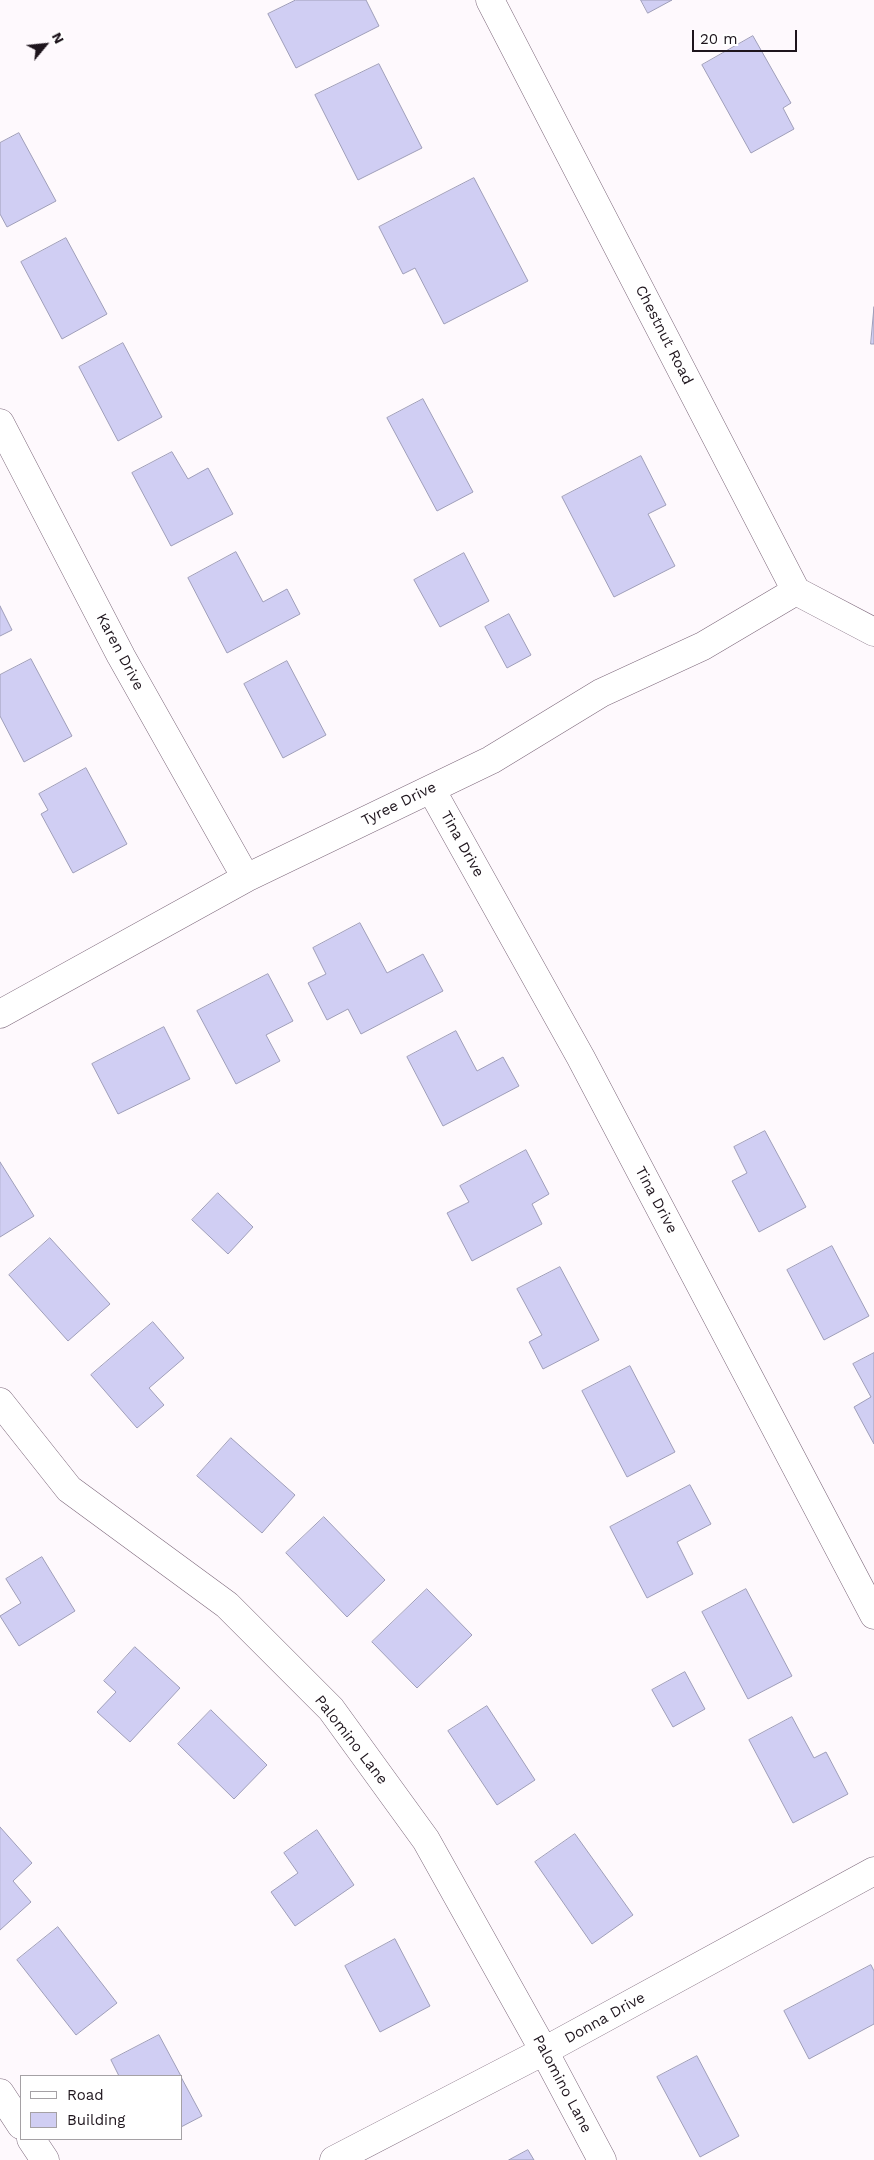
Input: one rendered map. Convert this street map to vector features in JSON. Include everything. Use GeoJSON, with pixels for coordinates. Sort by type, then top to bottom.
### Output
{"type":"FeatureCollection","features":[{"type":"Feature","properties":{"kind":"street","name":"Chestnut Road"},"geometry":{"type":"LineString","coordinates":[[490,0],[796,591]]}},
{"type":"Feature","properties":{"kind":"street","name":"Karen Drive"},"geometry":{"type":"LineString","coordinates":[[0,423],[121,656],[246,878]]}},
{"type":"Feature","properties":{"kind":"street"},"geometry":{"type":"LineString","coordinates":[[796,591],[874,632]]}},
{"type":"Feature","properties":{"kind":"street","name":"Tyree Drive"},"geometry":{"type":"LineString","coordinates":[[0,1014],[246,878],[491,760],[601,693],[703,646],[796,591]]}},
{"type":"Feature","properties":{"kind":"street","name":"Tina Drive"},"geometry":{"type":"LineString","coordinates":[[431,789],[581,1058],[874,1615]]}},
{"type":"Feature","properties":{"kind":"street","name":"Palomino Lane"},"geometry":{"type":"LineString","coordinates":[[0,1402],[69,1489],[226,1605],[331,1709],[426,1840],[544,2051],[602,2160]]}},
{"type":"Feature","properties":{"kind":"street","name":"Donna Drive"},"geometry":{"type":"LineString","coordinates":[[334,2160],[544,2051],[874,1871]]}},
{"type":"Feature","properties":{"kind":"street"},"geometry":{"type":"LineString","coordinates":[[0,2093],[20,2123]]}},
{"type":"Feature","properties":{"kind":"street"},"geometry":{"type":"LineString","coordinates":[[32,2140],[45,2160]]}},
{"type":"Feature","properties":{"kind":"building"},"geometry":{"type":"Polygon","coordinates":[[[296,0],[366,0],[379,26],[296,68],[268,14],[296,0]]]}},
{"type":"Feature","properties":{"kind":"building"},"geometry":{"type":"Polygon","coordinates":[[[641,0],[672,0],[648,13],[641,0]]]}},
{"type":"Feature","properties":{"kind":"building"},"geometry":{"type":"Polygon","coordinates":[[[753,36],[791,103],[783,108],[794,129],[751,153],[702,65],[753,36]]]}},
{"type":"Feature","properties":{"kind":"building"},"geometry":{"type":"Polygon","coordinates":[[[379,64],[422,148],[358,180],[315,95],[379,64]]]}},
{"type":"Feature","properties":{"kind":"building"},"geometry":{"type":"Polygon","coordinates":[[[19,133],[56,201],[7,227],[0,214],[0,143],[19,133]]]}},
{"type":"Feature","properties":{"kind":"building"},"geometry":{"type":"Polygon","coordinates":[[[474,178],[528,281],[444,324],[415,268],[403,274],[379,227],[474,178]]]}},
{"type":"Feature","properties":{"kind":"building"},"geometry":{"type":"Polygon","coordinates":[[[66,238],[107,314],[62,339],[21,262],[66,238]]]}},
{"type":"Feature","properties":{"kind":"building"},"geometry":{"type":"Polygon","coordinates":[[[874,307],[874,344],[871,344],[874,307]]]}},
{"type":"Feature","properties":{"kind":"building"},"geometry":{"type":"Polygon","coordinates":[[[123,343],[162,417],[118,441],[79,367],[123,343]]]}},
{"type":"Feature","properties":{"kind":"building"},"geometry":{"type":"Polygon","coordinates":[[[423,399],[473,492],[437,511],[387,418],[423,399]]]}},
{"type":"Feature","properties":{"kind":"building"},"geometry":{"type":"Polygon","coordinates":[[[172,452],[188,479],[208,468],[233,514],[171,546],[132,473],[172,452]]]}},
{"type":"Feature","properties":{"kind":"building"},"geometry":{"type":"Polygon","coordinates":[[[641,456],[666,505],[648,514],[675,566],[614,597],[562,497],[641,456]]]}},
{"type":"Feature","properties":{"kind":"building"},"geometry":{"type":"Polygon","coordinates":[[[236,552],[263,602],[287,589],[300,614],[227,653],[188,578],[236,552]]]}},
{"type":"Feature","properties":{"kind":"building"},"geometry":{"type":"Polygon","coordinates":[[[464,553],[489,601],[440,627],[414,580],[464,553]]]}},
{"type":"Feature","properties":{"kind":"building"},"geometry":{"type":"Polygon","coordinates":[[[0,606],[12,630],[0,636],[0,606]]]}},
{"type":"Feature","properties":{"kind":"building"},"geometry":{"type":"Polygon","coordinates":[[[509,614],[531,655],[507,668],[485,627],[509,614]]]}},
{"type":"Feature","properties":{"kind":"building"},"geometry":{"type":"Polygon","coordinates":[[[31,659],[72,736],[24,762],[0,716],[0,675],[31,659]]]}},
{"type":"Feature","properties":{"kind":"building"},"geometry":{"type":"Polygon","coordinates":[[[287,661],[326,735],[283,758],[244,684],[287,661]]]}},
{"type":"Feature","properties":{"kind":"building"},"geometry":{"type":"Polygon","coordinates":[[[86,768],[127,844],[73,873],[41,814],[48,810],[39,794],[86,768]]]}},
{"type":"Feature","properties":{"kind":"building"},"geometry":{"type":"Polygon","coordinates":[[[360,923],[387,973],[423,954],[443,991],[361,1034],[348,1009],[327,1020],[308,983],[326,974],[313,948],[360,923]]]}},
{"type":"Feature","properties":{"kind":"building"},"geometry":{"type":"Polygon","coordinates":[[[268,974],[293,1021],[266,1035],[280,1061],[236,1084],[197,1011],[268,974]]]}},
{"type":"Feature","properties":{"kind":"building"},"geometry":{"type":"Polygon","coordinates":[[[164,1027],[190,1079],[118,1114],[92,1064],[164,1027]]]}},
{"type":"Feature","properties":{"kind":"building"},"geometry":{"type":"Polygon","coordinates":[[[456,1031],[477,1071],[503,1057],[519,1086],[443,1126],[407,1057],[456,1031]]]}},
{"type":"Feature","properties":{"kind":"building"},"geometry":{"type":"Polygon","coordinates":[[[765,1131],[806,1207],[759,1232],[732,1181],[747,1173],[734,1147],[765,1131]]]}},
{"type":"Feature","properties":{"kind":"building"},"geometry":{"type":"Polygon","coordinates":[[[526,1150],[549,1194],[532,1204],[542,1224],[472,1261],[447,1213],[469,1202],[460,1186],[526,1150]]]}},
{"type":"Feature","properties":{"kind":"building"},"geometry":{"type":"Polygon","coordinates":[[[0,1162],[34,1216],[0,1237],[0,1162]]]}},
{"type":"Feature","properties":{"kind":"building"},"geometry":{"type":"Polygon","coordinates":[[[218,1193],[253,1227],[228,1254],[192,1220],[218,1193]]]}},
{"type":"Feature","properties":{"kind":"building"},"geometry":{"type":"Polygon","coordinates":[[[50,1238],[110,1304],[68,1341],[9,1275],[50,1238]]]}},
{"type":"Feature","properties":{"kind":"building"},"geometry":{"type":"Polygon","coordinates":[[[832,1246],[869,1316],[824,1340],[787,1270],[832,1246]]]}},
{"type":"Feature","properties":{"kind":"building"},"geometry":{"type":"Polygon","coordinates":[[[560,1267],[599,1340],[543,1369],[529,1342],[542,1335],[517,1289],[560,1267]]]}},
{"type":"Feature","properties":{"kind":"building"},"geometry":{"type":"Polygon","coordinates":[[[153,1322],[184,1358],[149,1388],[164,1405],[137,1428],[91,1375],[153,1322]]]}},
{"type":"Feature","properties":{"kind":"building"},"geometry":{"type":"Polygon","coordinates":[[[874,1353],[874,1444],[854,1407],[871,1397],[853,1364],[874,1353]]]}},
{"type":"Feature","properties":{"kind":"building"},"geometry":{"type":"Polygon","coordinates":[[[630,1366],[675,1452],[627,1477],[582,1391],[630,1366]]]}},
{"type":"Feature","properties":{"kind":"building"},"geometry":{"type":"Polygon","coordinates":[[[231,1438],[295,1495],[262,1533],[197,1476],[231,1438]]]}},
{"type":"Feature","properties":{"kind":"building"},"geometry":{"type":"Polygon","coordinates":[[[690,1485],[711,1524],[677,1542],[693,1574],[647,1598],[610,1527],[690,1485]]]}},
{"type":"Feature","properties":{"kind":"building"},"geometry":{"type":"Polygon","coordinates":[[[324,1517],[385,1580],[347,1617],[286,1553],[324,1517]]]}},
{"type":"Feature","properties":{"kind":"building"},"geometry":{"type":"Polygon","coordinates":[[[42,1557],[75,1611],[19,1646],[0,1616],[21,1603],[6,1579],[42,1557]]]}},
{"type":"Feature","properties":{"kind":"building"},"geometry":{"type":"Polygon","coordinates":[[[427,1589],[472,1635],[417,1688],[372,1642],[427,1589]]]}},
{"type":"Feature","properties":{"kind":"building"},"geometry":{"type":"Polygon","coordinates":[[[746,1589],[792,1676],[748,1699],[702,1612],[746,1589]]]}},
{"type":"Feature","properties":{"kind":"building"},"geometry":{"type":"Polygon","coordinates":[[[135,1647],[180,1688],[130,1742],[97,1712],[116,1692],[104,1681],[135,1647]]]}},
{"type":"Feature","properties":{"kind":"building"},"geometry":{"type":"Polygon","coordinates":[[[685,1672],[705,1709],[673,1727],[652,1690],[685,1672]]]}},
{"type":"Feature","properties":{"kind":"building"},"geometry":{"type":"Polygon","coordinates":[[[487,1706],[535,1780],[497,1805],[448,1731],[487,1706]]]}},
{"type":"Feature","properties":{"kind":"building"},"geometry":{"type":"Polygon","coordinates":[[[211,1710],[267,1765],[234,1799],[178,1744],[211,1710]]]}},
{"type":"Feature","properties":{"kind":"building"},"geometry":{"type":"Polygon","coordinates":[[[792,1717],[814,1758],[826,1752],[848,1794],[793,1823],[749,1740],[792,1717]]]}},
{"type":"Feature","properties":{"kind":"building"},"geometry":{"type":"Polygon","coordinates":[[[0,1827],[32,1863],[13,1881],[31,1902],[0,1930],[0,1827]]]}},
{"type":"Feature","properties":{"kind":"building"},"geometry":{"type":"Polygon","coordinates":[[[317,1830],[354,1885],[295,1926],[271,1892],[298,1873],[284,1853],[317,1830]]]}},
{"type":"Feature","properties":{"kind":"building"},"geometry":{"type":"Polygon","coordinates":[[[575,1834],[633,1915],[592,1944],[535,1862],[575,1834]]]}},
{"type":"Feature","properties":{"kind":"building"},"geometry":{"type":"Polygon","coordinates":[[[58,1927],[117,2003],[76,2035],[17,1960],[58,1927]]]}},
{"type":"Feature","properties":{"kind":"building"},"geometry":{"type":"Polygon","coordinates":[[[395,1939],[430,2006],[380,2032],[345,1966],[395,1939]]]}},
{"type":"Feature","properties":{"kind":"building"},"geometry":{"type":"Polygon","coordinates":[[[871,1965],[874,1971],[874,2024],[809,2059],[784,2011],[871,1965]]]}},
{"type":"Feature","properties":{"kind":"building"},"geometry":{"type":"Polygon","coordinates":[[[159,2035],[180,2075],[118,2075],[111,2060],[159,2035]]]}},
{"type":"Feature","properties":{"kind":"building"},"geometry":{"type":"Polygon","coordinates":[[[697,2056],[739,2136],[700,2157],[657,2077],[697,2056]]]}},
{"type":"Feature","properties":{"kind":"building"},"geometry":{"type":"Polygon","coordinates":[[[182,2079],[202,2116],[182,2126],[182,2079]]]}},
{"type":"Feature","properties":{"kind":"building"},"geometry":{"type":"Polygon","coordinates":[[[528,2150],[534,2160],[509,2160],[528,2150]]]}}]}
